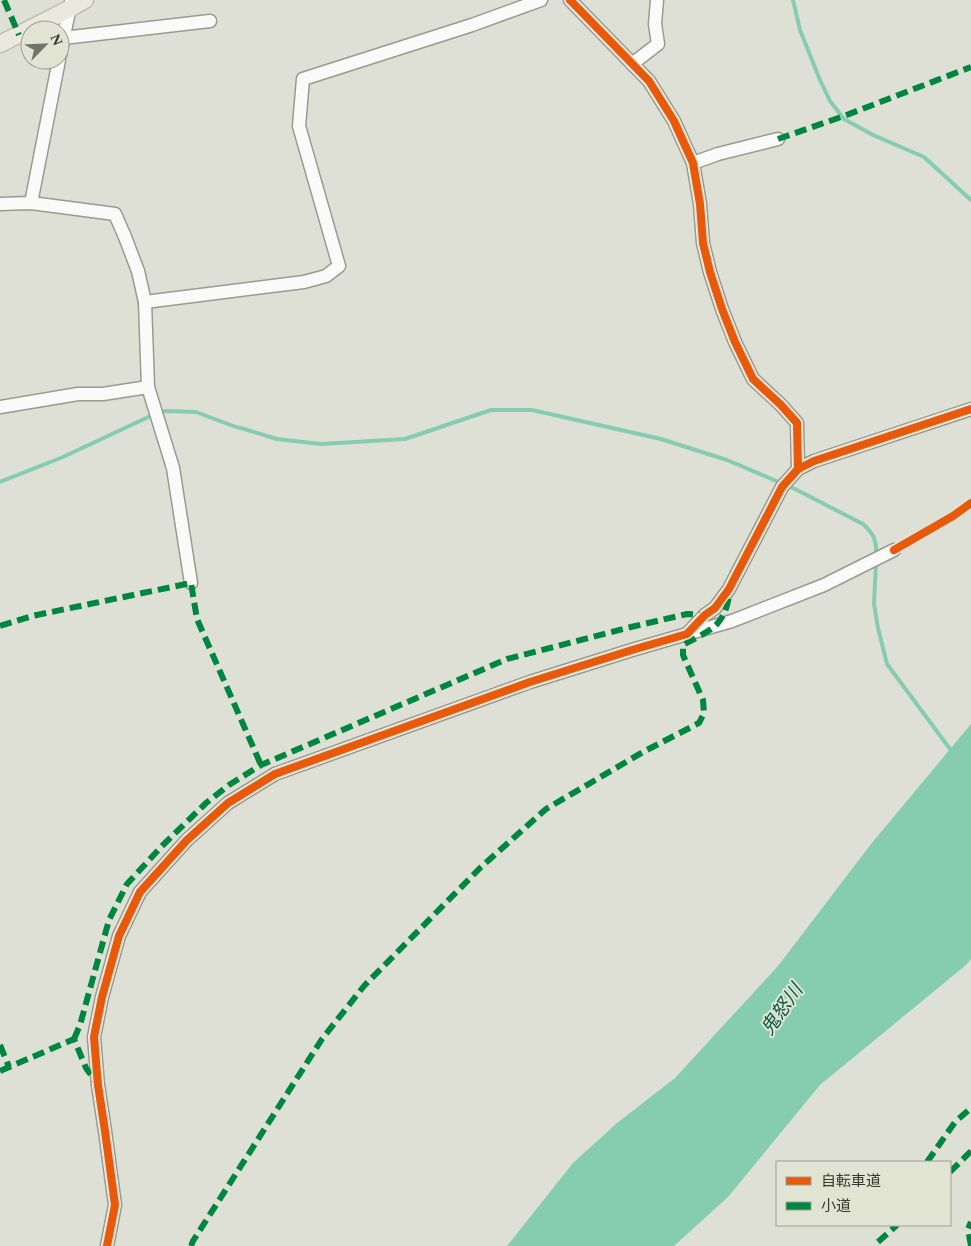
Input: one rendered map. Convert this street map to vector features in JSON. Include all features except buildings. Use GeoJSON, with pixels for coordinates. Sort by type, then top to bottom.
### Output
{"type":"FeatureCollection","features":[{"type":"Feature","properties":{"kind":"main road"},"geometry":{"type":"LineString","coordinates":[[0,44],[70,5],[84,0]]}},
{"type":"Feature","properties":{"kind":"street"},"geometry":{"type":"LineString","coordinates":[[145,302],[304,282],[326,276],[339,266],[299,126],[303,78],[472,25],[541,0]]}},
{"type":"Feature","properties":{"kind":"street"},"geometry":{"type":"LineString","coordinates":[[570,0],[649,81],[674,122],[693,163],[700,204],[703,242],[722,309],[753,379],[797,423],[798,469]]}},
{"type":"Feature","properties":{"kind":"street"},"geometry":{"type":"LineString","coordinates":[[632,64],[658,44],[655,24],[657,0]]}},
{"type":"Feature","properties":{"kind":"street"},"geometry":{"type":"LineString","coordinates":[[67,20],[70,5]]}},
{"type":"Feature","properties":{"kind":"street"},"geometry":{"type":"LineString","coordinates":[[70,37],[210,21]]}},
{"type":"Feature","properties":{"kind":"street"},"geometry":{"type":"LineString","coordinates":[[31,203],[57,70]]}},
{"type":"Feature","properties":{"kind":"street"},"geometry":{"type":"LineString","coordinates":[[693,163],[718,154],[778,139]]}},
{"type":"Feature","properties":{"kind":"street"},"geometry":{"type":"LineString","coordinates":[[0,204],[31,203],[116,214],[138,271],[145,302],[148,387],[173,468],[191,583]]}},
{"type":"Feature","properties":{"kind":"street"},"geometry":{"type":"LineString","coordinates":[[0,407],[78,394],[103,394],[148,387]]}},
{"type":"Feature","properties":{"kind":"street"},"geometry":{"type":"LineString","coordinates":[[687,634],[705,615],[715,608],[729,589],[782,487],[798,469],[814,461],[971,408]]}},
{"type":"Feature","properties":{"kind":"street"},"geometry":{"type":"LineString","coordinates":[[107,1246],[115,1205],[98,1084],[94,1037],[118,936],[140,892],[186,840],[228,803],[275,774],[530,682],[732,621],[824,585],[894,550]]}},
{"type":"Feature","properties":{"kind":"water","name":"鬼怒川"},"geometry":{"type":"Polygon","coordinates":[[[971,724],[971,959],[966,965],[820,1085],[728,1197],[674,1246],[507,1246],[573,1163],[617,1123],[675,1078],[778,966],[871,844],[971,724]]]}},
{"type":"Feature","properties":{"kind":"waterway"},"geometry":{"type":"LineString","coordinates":[[793,0],[800,30],[820,80],[830,101],[844,119],[873,135],[924,157],[971,200]]}},
{"type":"Feature","properties":{"kind":"waterway"},"geometry":{"type":"LineString","coordinates":[[0,482],[63,457],[159,412],[196,412],[236,427],[277,439],[321,444],[405,439],[491,410],[532,410],[661,439],[727,460],[795,489],[863,524],[874,538],[876,556]]}},
{"type":"Feature","properties":{"kind":"waterway"},"geometry":{"type":"LineString","coordinates":[[876,563],[874,604],[887,664],[953,753]]}},
{"type":"Feature","properties":{"kind":"marked path"},"geometry":{"type":"LineString","coordinates":[[4,0],[19,35]]}},
{"type":"Feature","properties":{"kind":"marked path"},"geometry":{"type":"LineString","coordinates":[[778,139],[844,116],[971,67]]}},
{"type":"Feature","properties":{"kind":"marked path"},"geometry":{"type":"LineString","coordinates":[[0,626],[32,616],[191,583],[197,619],[261,765]]}},
{"type":"Feature","properties":{"kind":"marked path"},"geometry":{"type":"LineString","coordinates":[[191,1246],[322,1039],[364,986],[481,867],[546,809],[643,752],[699,723],[704,713],[703,700],[683,655],[683,645],[717,624],[726,609],[729,591]]}},
{"type":"Feature","properties":{"kind":"marked path"},"geometry":{"type":"LineString","coordinates":[[74,1039],[80,1025],[109,920],[127,884],[206,803],[229,785],[261,765],[507,659],[687,614],[705,615]]}},
{"type":"Feature","properties":{"kind":"marked path"},"geometry":{"type":"LineString","coordinates":[[0,1071],[74,1039],[86,1068],[96,1082]]}},
{"type":"Feature","properties":{"kind":"marked path"},"geometry":{"type":"LineString","coordinates":[[0,1045],[9,1067]]}},
{"type":"Feature","properties":{"kind":"marked path"},"geometry":{"type":"LineString","coordinates":[[928,1161],[955,1122],[971,1108]]}},
{"type":"Feature","properties":{"kind":"marked path"},"geometry":{"type":"LineString","coordinates":[[951,1171],[971,1151]]}},
{"type":"Feature","properties":{"kind":"marked path"},"geometry":{"type":"LineString","coordinates":[[971,1222],[968,1229],[971,1246]]}},
{"type":"Feature","properties":{"kind":"marked path"},"geometry":{"type":"LineString","coordinates":[[878,1242],[896,1226]]}},
{"type":"Feature","properties":{"kind":"cycle path"},"geometry":{"type":"LineString","coordinates":[[570,0],[649,81],[674,121],[693,163],[700,204],[703,243],[722,309],[753,379],[797,423],[798,469]]}},
{"type":"Feature","properties":{"kind":"cycle path"},"geometry":{"type":"LineString","coordinates":[[107,1246],[115,1205],[98,1085],[94,1037],[102,997],[119,936],[140,892],[187,840],[228,803],[275,774],[530,682],[687,634],[705,615],[715,608],[729,589],[782,487],[798,469],[814,461],[971,409]]}},
{"type":"Feature","properties":{"kind":"cycle path"},"geometry":{"type":"LineString","coordinates":[[894,550],[953,516],[971,503]]}}]}
